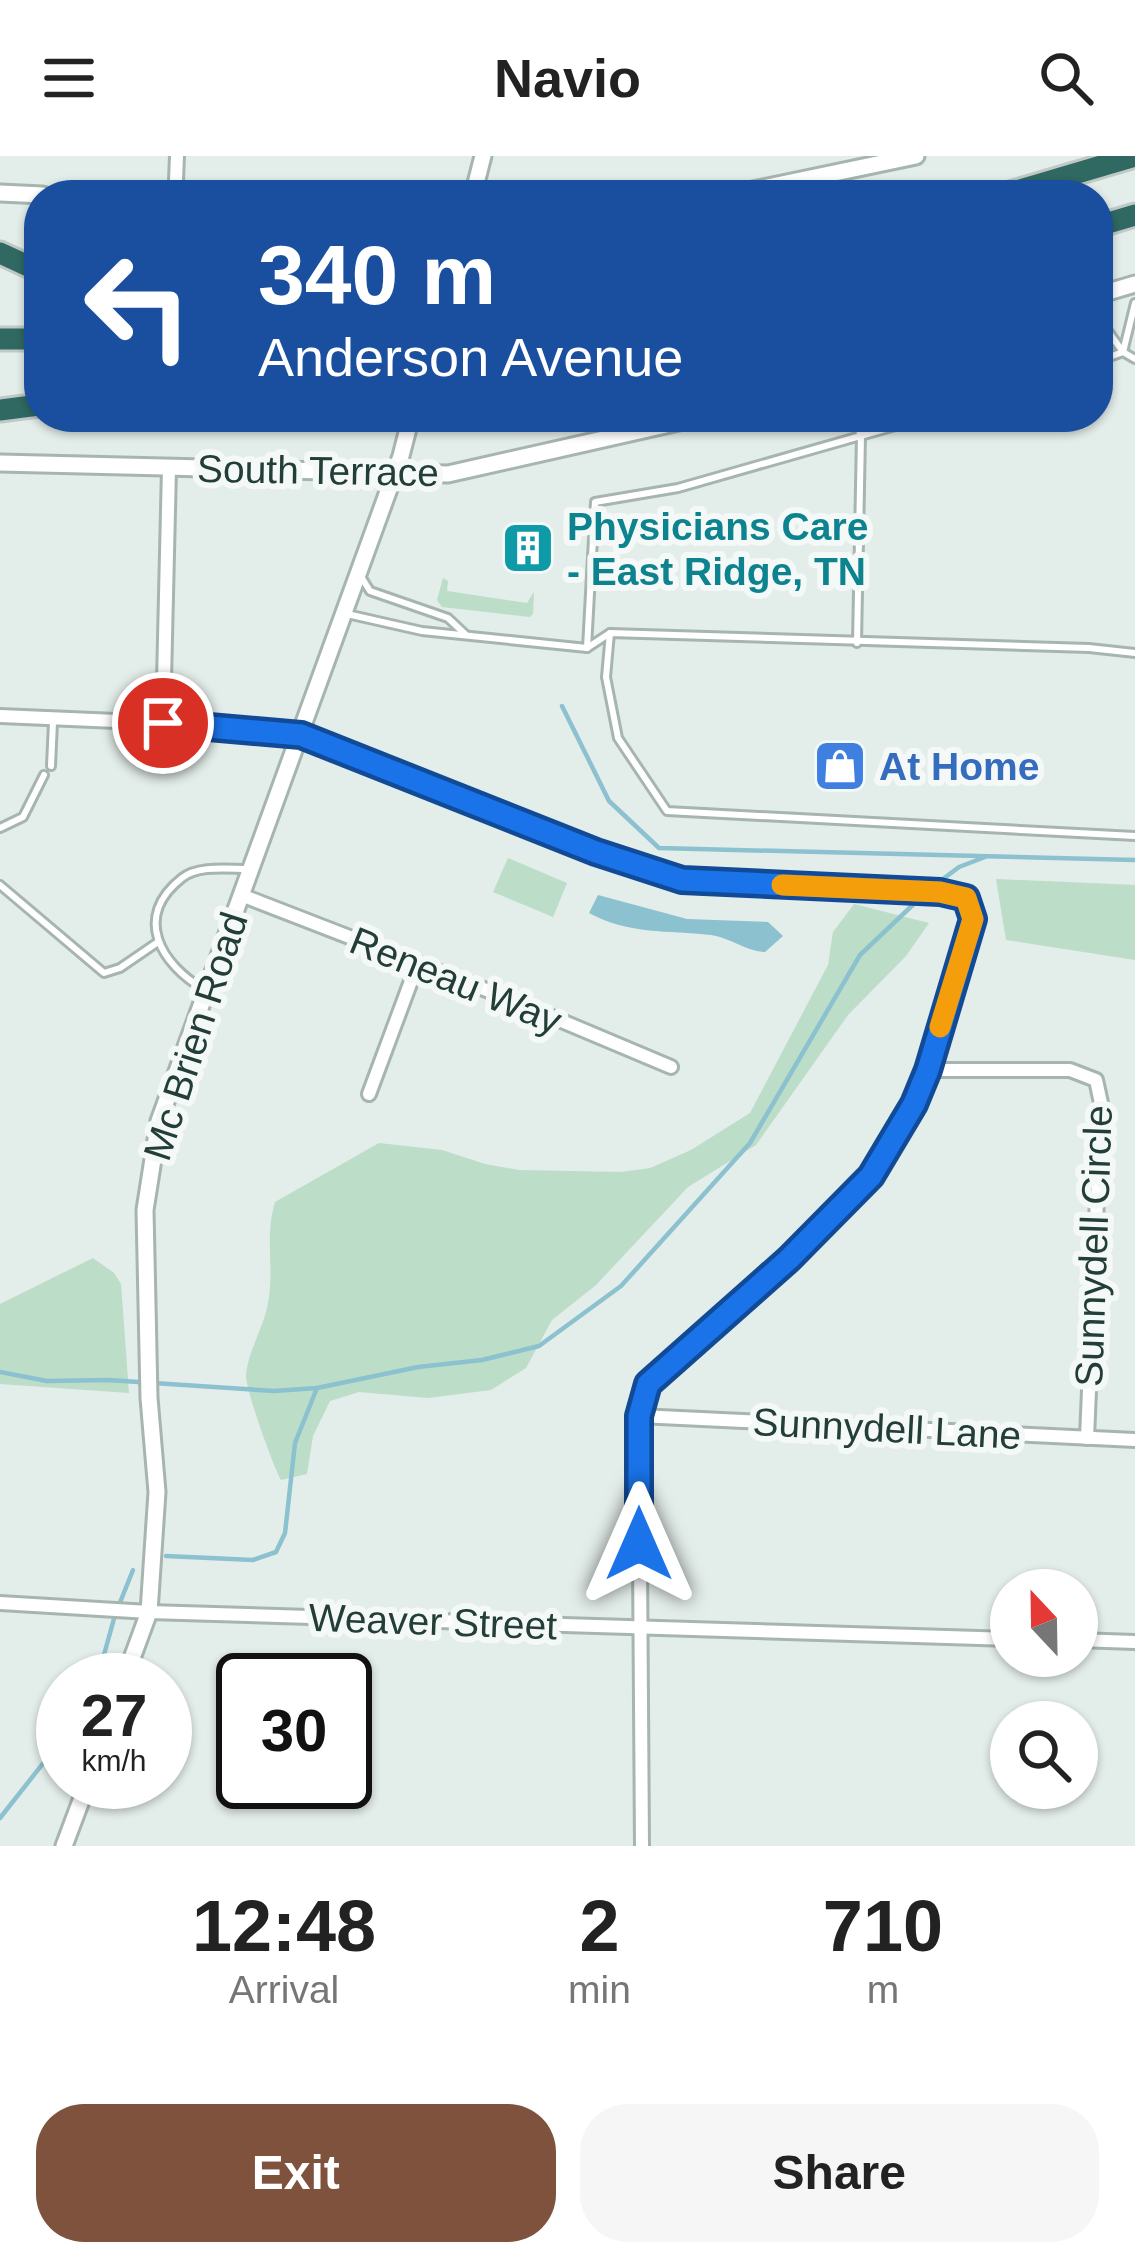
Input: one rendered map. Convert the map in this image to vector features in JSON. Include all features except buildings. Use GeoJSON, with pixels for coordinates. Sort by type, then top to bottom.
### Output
{"type":"FeatureCollection","features":[{"type":"Feature","properties":{"kind":"highway"},"geometry":{"type":"LineString","coordinates":[[1054,180],[1135,156]]}},
{"type":"Feature","properties":{"kind":"street"},"geometry":{"type":"LineString","coordinates":[[801,180],[916,156]]}},
{"type":"Feature","properties":{"kind":"street","name":"Mc Brien Road"},"geometry":{"type":"LineString","coordinates":[[134,1653],[149,1612],[157,1492],[149,1398],[145,1210],[159,1121],[407,432]]}},
{"type":"Feature","properties":{"kind":"street","name":"South Terrace"},"geometry":{"type":"LineString","coordinates":[[0,463],[169,468],[398,463],[448,474],[634,432]]}},
{"type":"Feature","properties":{"kind":"street"},"geometry":{"type":"LineString","coordinates":[[163,723],[169,468]]}},
{"type":"Feature","properties":{"kind":"street"},"geometry":{"type":"LineString","coordinates":[[0,716],[301,735],[596,852],[682,880],[940,892],[966,898],[973,919],[928,1070],[914,1104],[871,1176],[789,1259],[648,1384],[639,1416],[642,1846]]}},
{"type":"Feature","properties":{"kind":"street","name":"Reneau Way"},"geometry":{"type":"LineString","coordinates":[[241,895],[670,1067]]}},
{"type":"Feature","properties":{"kind":"street"},"geometry":{"type":"LineString","coordinates":[[369,1094],[417,964]]}},
{"type":"Feature","properties":{"kind":"street","name":"Sunnydell Circle"},"geometry":{"type":"LineString","coordinates":[[928,1070],[1070,1070],[1096,1080],[1101,1103],[1087,1438]]}},
{"type":"Feature","properties":{"kind":"street","name":"Sunnydell Lane"},"geometry":{"type":"LineString","coordinates":[[639,1416],[1135,1440]]}},
{"type":"Feature","properties":{"kind":"street","name":"Weaver Street"},"geometry":{"type":"LineString","coordinates":[[0,1603],[149,1612],[990,1638]]}},
{"type":"Feature","properties":{"kind":"street"},"geometry":{"type":"LineString","coordinates":[[1098,1641],[1135,1642]]}},
{"type":"Feature","properties":{"kind":"street"},"geometry":{"type":"LineString","coordinates":[[64,1846],[78,1809]]}},
{"type":"Feature","properties":{"kind":"lane"},"geometry":{"type":"LineString","coordinates":[[1123,352],[1135,303]]}},
{"type":"Feature","properties":{"kind":"lane"},"geometry":{"type":"LineString","coordinates":[[1113,338],[1135,359]]}},
{"type":"Feature","properties":{"kind":"lane"},"geometry":{"type":"LineString","coordinates":[[1113,356],[1123,352]]}},
{"type":"Feature","properties":{"kind":"lane"},"geometry":{"type":"LineString","coordinates":[[857,644],[862,432]]}},
{"type":"Feature","properties":{"kind":"lane"},"geometry":{"type":"LineString","coordinates":[[587,648],[595,502],[678,488],[872,432]]}},
{"type":"Feature","properties":{"kind":"lane"},"geometry":{"type":"LineString","coordinates":[[359,572],[370,591],[448,618],[467,636]]}},
{"type":"Feature","properties":{"kind":"lane"},"geometry":{"type":"LineString","coordinates":[[344,613],[422,631],[587,648],[610,633],[1135,653]]}},
{"type":"Feature","properties":{"kind":"lane"},"geometry":{"type":"LineString","coordinates":[[610,633],[606,676],[619,738],[667,811],[1135,836]]}},
{"type":"Feature","properties":{"kind":"lane"},"geometry":{"type":"LineString","coordinates":[[51,766],[53,718]]}},
{"type":"Feature","properties":{"kind":"lane"},"geometry":{"type":"LineString","coordinates":[[0,828],[23,817],[44,775]]}},
{"type":"Feature","properties":{"kind":"lane"},"geometry":{"type":"LineString","coordinates":[[206,990],[178,974],[160,951],[160,906],[183,876],[250,868]]}},
{"type":"Feature","properties":{"kind":"lane"},"geometry":{"type":"LineString","coordinates":[[0,885],[104,973],[120,968],[158,942]]}},
{"type":"Feature","properties":{"kind":"green space"},"geometry":{"type":"Polygon","coordinates":[[[443,578],[448,581],[447,591],[527,603],[534,592],[533,614],[442,607],[437,600],[443,578]]]}},
{"type":"Feature","properties":{"kind":"green space"},"geometry":{"type":"Polygon","coordinates":[[[508,858],[567,883],[553,917],[493,892],[508,858]]]}},
{"type":"Feature","properties":{"kind":"green space"},"geometry":{"type":"Polygon","coordinates":[[[996,879],[1135,885],[1135,960],[1006,940],[996,879]]]}},
{"type":"Feature","properties":{"kind":"green space"},"geometry":{"type":"Polygon","coordinates":[[[854,904],[929,923],[906,956],[848,1015],[756,1145],[688,1187],[596,1285],[552,1320],[526,1368],[491,1390],[428,1398],[359,1392],[330,1401],[313,1436],[307,1474],[281,1480],[246,1375],[268,1303],[275,1202],[379,1143],[442,1150],[519,1170],[621,1172],[650,1168],[691,1150],[750,1113],[828,965],[833,932],[854,904]]]}},
{"type":"Feature","properties":{"kind":"green space"},"geometry":{"type":"Polygon","coordinates":[[[93,1258],[121,1284],[129,1393],[0,1384],[0,1304],[93,1258]]]}},
{"type":"Feature","properties":{"kind":"water"},"geometry":{"type":"Polygon","coordinates":[[[598,895],[687,919],[768,922],[783,936],[765,952],[711,935],[619,925],[589,913],[598,895]]]}},
{"type":"Feature","properties":{"kind":"waterway"},"geometry":{"type":"LineString","coordinates":[[562,706],[609,801],[659,848],[1135,860]]}},
{"type":"Feature","properties":{"kind":"waterway"},"geometry":{"type":"LineString","coordinates":[[939,882],[959,867],[985,857]]}},
{"type":"Feature","properties":{"kind":"waterway"},"geometry":{"type":"LineString","coordinates":[[0,1372],[47,1381],[108,1380],[274,1391],[482,1360],[539,1346],[621,1286],[750,1143],[860,955],[918,900]]}},
{"type":"Feature","properties":{"kind":"waterway"},"geometry":{"type":"LineString","coordinates":[[166,1556],[253,1560],[276,1552],[285,1533],[295,1443],[317,1388]]}},
{"type":"Feature","properties":{"kind":"waterway"},"geometry":{"type":"LineString","coordinates":[[104,1653],[133,1570]]}},
{"type":"Feature","properties":{"kind":"waterway"},"geometry":{"type":"LineString","coordinates":[[0,1818],[36,1772]]}},
{"type":"Feature","properties":{"kind":"slow traffic"},"geometry":{"type":"LineString","coordinates":[[782,885],[940,892],[966,898],[973,919],[940,1027]]}},
{"type":"Feature","properties":{"kind":"place","name":"Physicians Care - East Ridge, TN"},"geometry":{"type":"Point","coordinates":[528,548]}},
{"type":"Feature","properties":{"kind":"place","name":"At Home"},"geometry":{"type":"Point","coordinates":[840,766]}},
{"type":"Feature","properties":{"kind":"route"},"geometry":{"type":"LineString","coordinates":[[163,723],[301,735],[596,852],[682,880],[940,892],[966,898],[973,919],[928,1070],[914,1104],[871,1176],[789,1259],[648,1384],[639,1416],[639,1544]]}}]}
